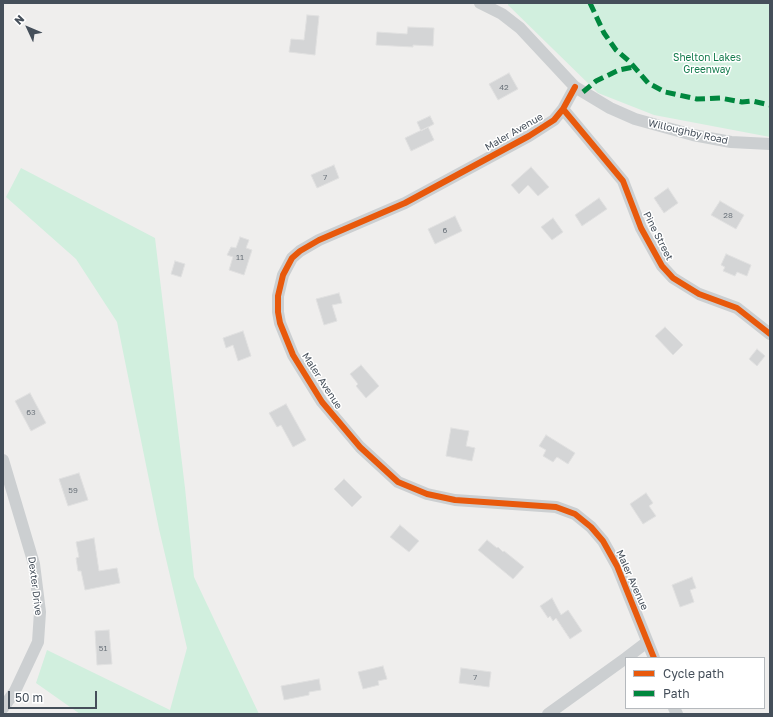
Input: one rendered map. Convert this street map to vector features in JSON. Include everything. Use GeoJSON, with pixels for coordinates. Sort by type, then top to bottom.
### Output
{"type":"FeatureCollection","features":[{"type":"Feature","properties":{"kind":"street","name":"Willoughby Road"},"geometry":{"type":"LineString","coordinates":[[480,3],[502,14],[520,28],[575,87],[610,108],[635,119],[668,129],[731,142],[770,144]]}},
{"type":"Feature","properties":{"kind":"street","name":"Maler Avenue"},"geometry":{"type":"LineString","coordinates":[[575,87],[563,110],[554,120],[492,157],[405,203],[319,240],[300,251],[287,265],[279,286],[278,296],[280,322],[293,355],[326,407],[360,447],[398,482],[427,494],[455,500],[556,508],[575,514],[584,520],[603,542],[616,566],[654,657]]}},
{"type":"Feature","properties":{"kind":"street","name":"Pine Street"},"geometry":{"type":"LineString","coordinates":[[563,110],[623,181],[641,228],[662,266],[673,278],[699,294],[737,308],[770,334]]}},
{"type":"Feature","properties":{"kind":"street","name":"Dexter Drive"},"geometry":{"type":"LineString","coordinates":[[3,460],[34,564],[40,612],[38,642],[19,685],[3,708]]}},
{"type":"Feature","properties":{"kind":"street"},"geometry":{"type":"LineString","coordinates":[[627,657],[647,642]]}},
{"type":"Feature","properties":{"kind":"street"},"geometry":{"type":"LineString","coordinates":[[548,714],[625,659]]}},
{"type":"Feature","properties":{"kind":"green space","name":"Shelton Lakes Greenway"},"geometry":{"type":"Polygon","coordinates":[[[508,3],[770,3],[770,137],[654,115],[598,93],[508,5],[508,3]]]}},
{"type":"Feature","properties":{"kind":"green space"},"geometry":{"type":"Polygon","coordinates":[[[21,168],[155,238],[185,488],[194,577],[259,714],[80,714],[36,683],[47,650],[170,710],[187,648],[159,529],[117,322],[76,259],[6,197],[21,168]]]}},
{"type":"Feature","properties":{"kind":"building"},"geometry":{"type":"Polygon","coordinates":[[[307,15],[319,16],[315,55],[289,52],[291,39],[304,40],[307,15]]]}},
{"type":"Feature","properties":{"kind":"building"},"geometry":{"type":"Polygon","coordinates":[[[408,27],[434,28],[433,46],[413,45],[413,47],[376,45],[377,32],[407,34],[408,27]]]}},
{"type":"Feature","properties":{"kind":"building"},"geometry":{"type":"Polygon","coordinates":[[[509,73],[518,89],[498,100],[489,84],[509,73]]]}},
{"type":"Feature","properties":{"kind":"building"},"geometry":{"type":"Polygon","coordinates":[[[430,116],[434,124],[421,131],[417,122],[430,116]]]}},
{"type":"Feature","properties":{"kind":"building"},"geometry":{"type":"Polygon","coordinates":[[[428,127],[434,140],[411,151],[405,138],[428,127]]]}},
{"type":"Feature","properties":{"kind":"building"},"geometry":{"type":"Polygon","coordinates":[[[334,165],[339,178],[317,188],[311,175],[334,165]]]}},
{"type":"Feature","properties":{"kind":"building"},"geometry":{"type":"Polygon","coordinates":[[[531,167],[549,187],[538,196],[528,185],[519,194],[511,185],[531,167]]]}},
{"type":"Feature","properties":{"kind":"building"},"geometry":{"type":"Polygon","coordinates":[[[668,188],[678,203],[664,213],[654,198],[668,188]]]}},
{"type":"Feature","properties":{"kind":"building"},"geometry":{"type":"Polygon","coordinates":[[[599,198],[607,209],[582,226],[575,215],[599,198]]]}},
{"type":"Feature","properties":{"kind":"building"},"geometry":{"type":"Polygon","coordinates":[[[720,201],[744,215],[736,229],[711,215],[720,201]]]}},
{"type":"Feature","properties":{"kind":"building"},"geometry":{"type":"Polygon","coordinates":[[[455,216],[462,231],[435,244],[428,229],[455,216]]]}},
{"type":"Feature","properties":{"kind":"building"},"geometry":{"type":"Polygon","coordinates":[[[553,218],[563,232],[552,240],[541,227],[553,218]]]}},
{"type":"Feature","properties":{"kind":"building"},"geometry":{"type":"Polygon","coordinates":[[[240,237],[249,240],[246,248],[252,250],[244,275],[229,270],[233,257],[227,255],[231,247],[236,248],[240,237]]]}},
{"type":"Feature","properties":{"kind":"building"},"geometry":{"type":"Polygon","coordinates":[[[726,254],[751,265],[747,276],[737,272],[735,276],[723,271],[725,267],[721,265],[726,254]]]}},
{"type":"Feature","properties":{"kind":"building"},"geometry":{"type":"Polygon","coordinates":[[[175,261],[185,264],[181,277],[171,274],[175,261]]]}},
{"type":"Feature","properties":{"kind":"building"},"geometry":{"type":"Polygon","coordinates":[[[339,293],[342,303],[332,305],[337,321],[324,325],[316,299],[339,293]]]}},
{"type":"Feature","properties":{"kind":"building"},"geometry":{"type":"Polygon","coordinates":[[[665,327],[683,345],[673,355],[655,336],[665,327]]]}},
{"type":"Feature","properties":{"kind":"building"},"geometry":{"type":"Polygon","coordinates":[[[243,331],[251,356],[238,361],[233,345],[226,348],[223,338],[243,331]]]}},
{"type":"Feature","properties":{"kind":"building"},"geometry":{"type":"Polygon","coordinates":[[[757,349],[765,356],[757,366],[749,359],[757,349]]]}},
{"type":"Feature","properties":{"kind":"building"},"geometry":{"type":"Polygon","coordinates":[[[361,365],[379,386],[366,398],[356,386],[358,384],[350,374],[361,365]]]}},
{"type":"Feature","properties":{"kind":"building"},"geometry":{"type":"Polygon","coordinates":[[[30,393],[46,423],[31,431],[15,401],[30,393]]]}},
{"type":"Feature","properties":{"kind":"building"},"geometry":{"type":"Polygon","coordinates":[[[286,404],[306,440],[293,447],[281,425],[277,427],[269,413],[286,404]]]}},
{"type":"Feature","properties":{"kind":"building"},"geometry":{"type":"Polygon","coordinates":[[[451,428],[469,431],[466,446],[475,448],[472,461],[446,456],[451,428]]]}},
{"type":"Feature","properties":{"kind":"building"},"geometry":{"type":"Polygon","coordinates":[[[546,435],[575,453],[568,464],[557,457],[553,462],[543,456],[546,450],[539,446],[546,435]]]}},
{"type":"Feature","properties":{"kind":"building"},"geometry":{"type":"Polygon","coordinates":[[[79,473],[88,500],[68,506],[59,479],[79,473]]]}},
{"type":"Feature","properties":{"kind":"building"},"geometry":{"type":"Polygon","coordinates":[[[344,479],[362,497],[352,507],[334,489],[344,479]]]}},
{"type":"Feature","properties":{"kind":"building"},"geometry":{"type":"Polygon","coordinates":[[[646,493],[653,503],[649,506],[656,516],[643,524],[630,504],[646,493]]]}},
{"type":"Feature","properties":{"kind":"building"},"geometry":{"type":"Polygon","coordinates":[[[400,525],[419,541],[409,552],[390,537],[400,525]]]}},
{"type":"Feature","properties":{"kind":"building"},"geometry":{"type":"Polygon","coordinates":[[[94,538],[99,571],[117,568],[120,583],[85,590],[81,571],[78,571],[76,558],[79,557],[76,542],[94,538]]]}},
{"type":"Feature","properties":{"kind":"building"},"geometry":{"type":"Polygon","coordinates":[[[487,540],[524,567],[513,579],[478,550],[487,540]]]}},
{"type":"Feature","properties":{"kind":"building"},"geometry":{"type":"Polygon","coordinates":[[[692,577],[696,588],[690,590],[694,602],[680,607],[672,585],[692,577]]]}},
{"type":"Feature","properties":{"kind":"building"},"geometry":{"type":"Polygon","coordinates":[[[552,598],[561,615],[568,610],[582,631],[570,639],[556,618],[553,621],[550,616],[548,618],[540,606],[552,598]]]}},
{"type":"Feature","properties":{"kind":"building"},"geometry":{"type":"Polygon","coordinates":[[[109,630],[112,664],[97,665],[95,631],[109,630]]]}},
{"type":"Feature","properties":{"kind":"building"},"geometry":{"type":"Polygon","coordinates":[[[383,666],[387,679],[378,681],[379,685],[363,689],[358,672],[383,666]]]}},
{"type":"Feature","properties":{"kind":"building"},"geometry":{"type":"Polygon","coordinates":[[[461,668],[491,672],[489,687],[459,683],[461,668]]]}},
{"type":"Feature","properties":{"kind":"building"},"geometry":{"type":"Polygon","coordinates":[[[319,679],[321,690],[309,692],[309,695],[284,700],[281,686],[319,679]]]}},
{"type":"Feature","properties":{"kind":"marked path"},"geometry":{"type":"LineString","coordinates":[[590,3],[604,33],[616,50],[630,62],[648,83],[665,92],[697,99],[720,98],[742,102],[752,101],[770,105]]}},
{"type":"Feature","properties":{"kind":"marked path"},"geometry":{"type":"LineString","coordinates":[[583,92],[596,81],[619,70],[634,67]]}},
{"type":"Feature","properties":{"kind":"cycle path"},"geometry":{"type":"LineString","coordinates":[[575,87],[563,109],[554,120],[529,136],[405,203],[319,240],[300,251],[292,258],[283,275],[278,296],[278,312],[280,323],[293,355],[322,402],[360,447],[398,482],[427,494],[455,500],[556,507],[575,514],[591,527],[603,541],[617,566],[654,657]]}},
{"type":"Feature","properties":{"kind":"cycle path"},"geometry":{"type":"LineString","coordinates":[[563,109],[623,181],[641,228],[662,266],[673,278],[699,294],[737,308],[770,334]]}}]}
